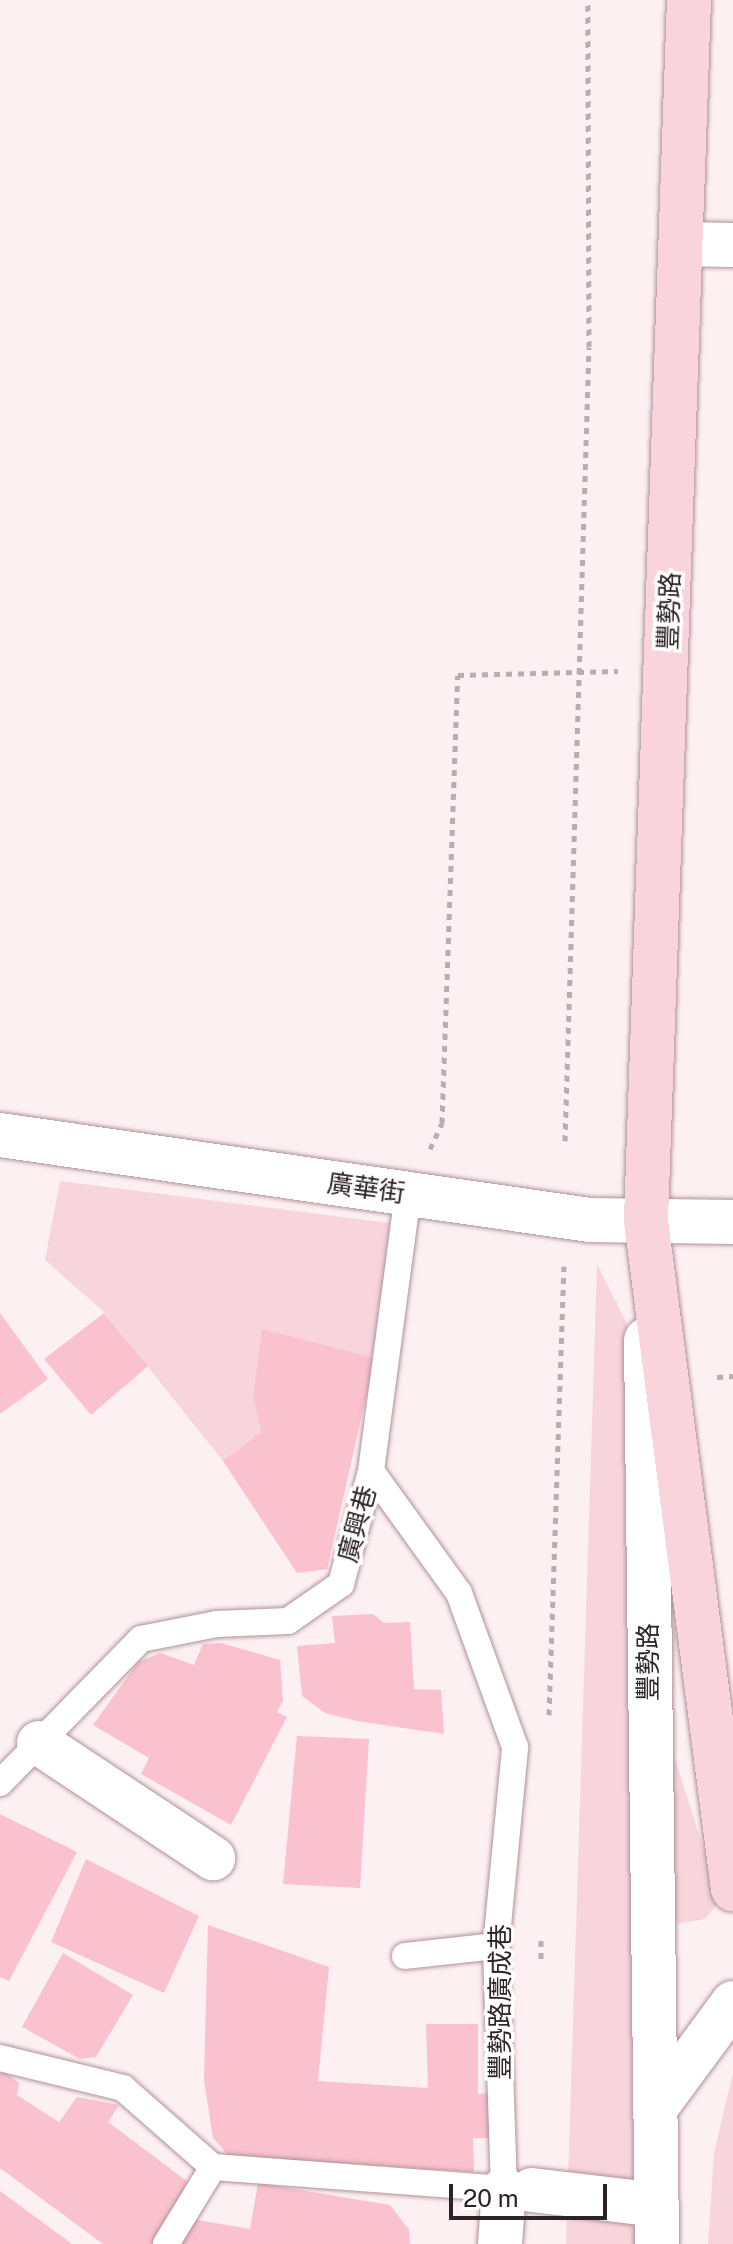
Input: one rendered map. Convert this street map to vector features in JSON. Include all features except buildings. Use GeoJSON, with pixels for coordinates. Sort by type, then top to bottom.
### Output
{"type":"FeatureCollection","features":[{"type":"Feature","properties":{"kind":"main road","name":"豐勢路"},"geometry":{"type":"LineString","coordinates":[[689,0],[683,244],[646,1221],[733,1889]]}},
{"type":"Feature","properties":{"kind":"street"},"geometry":{"type":"LineString","coordinates":[[683,244],[733,245]]}},
{"type":"Feature","properties":{"kind":"street","name":"廣華街"},"geometry":{"type":"LineString","coordinates":[[0,1135],[408,1195],[646,1221],[733,1222]]}},
{"type":"Feature","properties":{"kind":"street","name":"豐勢路"},"geometry":{"type":"LineString","coordinates":[[646,1221],[648,1881],[660,2102],[657,2224]]}},
{"type":"Feature","properties":{"kind":"street"},"geometry":{"type":"LineString","coordinates":[[39,1743],[213,1858]]}},
{"type":"Feature","properties":{"kind":"street"},"geometry":{"type":"LineString","coordinates":[[660,2102],[733,2003]]}},
{"type":"Feature","properties":{"kind":"street"},"geometry":{"type":"LineString","coordinates":[[500,2244],[518,2190],[657,2224]]}},
{"type":"Feature","properties":{"kind":"lane","name":"廣興巷"},"geometry":{"type":"LineString","coordinates":[[0,1783],[141,1639],[217,1624],[288,1621],[341,1584],[371,1471],[408,1195]]}},
{"type":"Feature","properties":{"kind":"lane","name":"豐勢路廣成巷"},"geometry":{"type":"LineString","coordinates":[[371,1471],[459,1593],[515,1747],[496,1946],[518,2190]]}},
{"type":"Feature","properties":{"kind":"lane"},"geometry":{"type":"LineString","coordinates":[[405,1956],[496,1946]]}},
{"type":"Feature","properties":{"kind":"lane"},"geometry":{"type":"LineString","coordinates":[[0,2058],[123,2088],[213,2167],[518,2190]]}},
{"type":"Feature","properties":{"kind":"lane"},"geometry":{"type":"LineString","coordinates":[[166,2244],[213,2167]]}},
{"type":"Feature","properties":{"kind":"path"},"geometry":{"type":"LineString","coordinates":[[565,1141],[576,675],[589,347],[588,0]]}},
{"type":"Feature","properties":{"kind":"path"},"geometry":{"type":"LineString","coordinates":[[408,1195],[442,1123],[458,675],[576,675],[667,666]]}},
{"type":"Feature","properties":{"kind":"shaded area"},"geometry":{"type":"Polygon","coordinates":[[[60,1181],[390,1223],[375,1358],[262,1330],[253,1395],[261,1432],[223,1461],[105,1313],[45,1260],[60,1181]]]}},
{"type":"Feature","properties":{"kind":"shaded area"},"geometry":{"type":"Polygon","coordinates":[[[597,1264],[627,1324],[644,2244],[566,2244],[597,1264]]]}},
{"type":"Feature","properties":{"kind":"shaded area"},"geometry":{"type":"Polygon","coordinates":[[[661,1715],[720,1900],[705,1919],[664,1926],[661,1715]]]}},
{"type":"Feature","properties":{"kind":"shaded area"},"geometry":{"type":"Polygon","coordinates":[[[733,2072],[733,2244],[708,2244],[714,2153],[733,2072]]]}}]}
